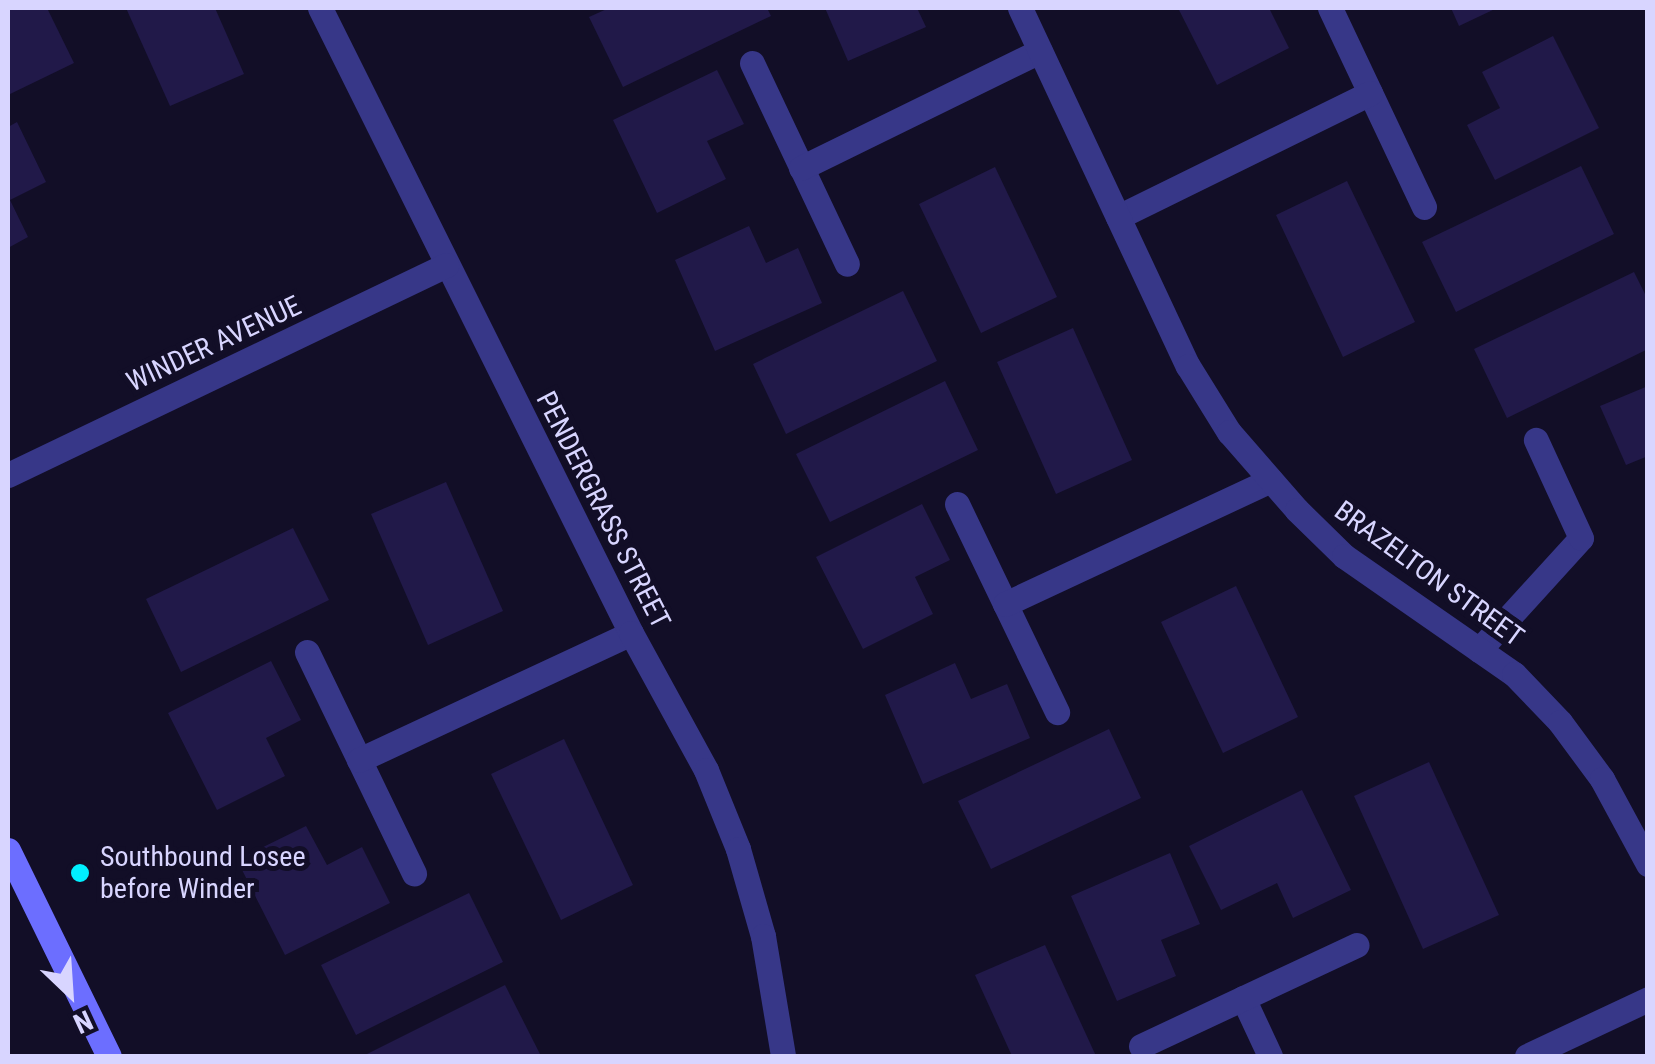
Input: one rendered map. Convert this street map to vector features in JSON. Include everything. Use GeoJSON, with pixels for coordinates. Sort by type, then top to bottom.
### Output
{"type":"FeatureCollection","features":[{"type":"Feature","properties":{"kind":"main road"},"geometry":{"type":"LineString","coordinates":[[8,850],[109,1056]]}},
{"type":"Feature","properties":{"kind":"street","name":"PENDERGRASS STREET"},"geometry":{"type":"LineString","coordinates":[[320,8],[631,633],[706,770],[738,849],[763,936],[783,1056]]}},
{"type":"Feature","properties":{"kind":"street","name":"BRAZELTON STREET"},"geometry":{"type":"LineString","coordinates":[[1020,8],[1188,366],[1229,432],[1344,556],[1514,674],[1560,722],[1602,779],[1648,864]]}},
{"type":"Feature","properties":{"kind":"street"},"geometry":{"type":"LineString","coordinates":[[1330,8],[1424,206]]}},
{"type":"Feature","properties":{"kind":"street"},"geometry":{"type":"LineString","coordinates":[[802,168],[1040,51]]}},
{"type":"Feature","properties":{"kind":"street"},"geometry":{"type":"LineString","coordinates":[[752,63],[847,264]]}},
{"type":"Feature","properties":{"kind":"street"},"geometry":{"type":"LineString","coordinates":[[1118,216],[1370,93]]}},
{"type":"Feature","properties":{"kind":"street","name":"WINDER AVENUE"},"geometry":{"type":"LineString","coordinates":[[8,475],[446,265]]}},
{"type":"Feature","properties":{"kind":"street"},"geometry":{"type":"LineString","coordinates":[[1479,650],[1581,538],[1536,440]]}},
{"type":"Feature","properties":{"kind":"street"},"geometry":{"type":"LineString","coordinates":[[1005,604],[1271,480]]}},
{"type":"Feature","properties":{"kind":"street"},"geometry":{"type":"LineString","coordinates":[[957,504],[1057,712]]}},
{"type":"Feature","properties":{"kind":"street"},"geometry":{"type":"LineString","coordinates":[[359,760],[631,633]]}},
{"type":"Feature","properties":{"kind":"street"},"geometry":{"type":"LineString","coordinates":[[306,652],[414,874]]}},
{"type":"Feature","properties":{"kind":"street"},"geometry":{"type":"LineString","coordinates":[[1141,1046],[1356,945]]}},
{"type":"Feature","properties":{"kind":"street"},"geometry":{"type":"LineString","coordinates":[[1243,998],[1270,1056]]}},
{"type":"Feature","properties":{"kind":"street"},"geometry":{"type":"LineString","coordinates":[[1527,1056],[1648,999]]}},
{"type":"Feature","properties":{"kind":"building"},"geometry":{"type":"Polygon","coordinates":[[[8,8],[47,8],[74,63],[8,95],[8,8]]]}},
{"type":"Feature","properties":{"kind":"building"},"geometry":{"type":"Polygon","coordinates":[[[126,8],[215,8],[244,74],[170,106],[126,8]]]}},
{"type":"Feature","properties":{"kind":"building"},"geometry":{"type":"Polygon","coordinates":[[[609,8],[767,8],[771,16],[623,87],[589,17],[609,8]]]}},
{"type":"Feature","properties":{"kind":"building"},"geometry":{"type":"Polygon","coordinates":[[[825,8],[917,8],[926,27],[848,61],[825,8]]]}},
{"type":"Feature","properties":{"kind":"building"},"geometry":{"type":"Polygon","coordinates":[[[1178,8],[1269,8],[1289,48],[1217,85],[1178,8]]]}},
{"type":"Feature","properties":{"kind":"building"},"geometry":{"type":"Polygon","coordinates":[[[1451,8],[1497,8],[1459,26],[1451,8]]]}},
{"type":"Feature","properties":{"kind":"building"},"geometry":{"type":"Polygon","coordinates":[[[1553,36],[1599,128],[1495,180],[1467,125],[1500,108],[1482,72],[1553,36]]]}},
{"type":"Feature","properties":{"kind":"building"},"geometry":{"type":"Polygon","coordinates":[[[717,70],[744,124],[707,141],[726,179],[657,213],[613,120],[717,70]]]}},
{"type":"Feature","properties":{"kind":"building"},"geometry":{"type":"Polygon","coordinates":[[[17,122],[46,182],[10,200],[28,237],[8,248],[8,127],[17,122]]]}},
{"type":"Feature","properties":{"kind":"building"},"geometry":{"type":"Polygon","coordinates":[[[1581,166],[1614,234],[1456,312],[1422,242],[1581,166]]]}},
{"type":"Feature","properties":{"kind":"building"},"geometry":{"type":"Polygon","coordinates":[[[995,167],[1057,297],[981,333],[919,204],[995,167]]]}},
{"type":"Feature","properties":{"kind":"building"},"geometry":{"type":"Polygon","coordinates":[[[1347,181],[1415,322],[1343,357],[1276,215],[1347,181]]]}},
{"type":"Feature","properties":{"kind":"building"},"geometry":{"type":"Polygon","coordinates":[[[749,226],[766,263],[798,248],[822,303],[715,351],[675,260],[749,226]]]}},
{"type":"Feature","properties":{"kind":"building"},"geometry":{"type":"Polygon","coordinates":[[[1634,272],[1648,300],[1648,349],[1507,418],[1474,349],[1634,272]]]}},
{"type":"Feature","properties":{"kind":"building"},"geometry":{"type":"Polygon","coordinates":[[[903,291],[937,361],[786,434],[753,364],[903,291]]]}},
{"type":"Feature","properties":{"kind":"building"},"geometry":{"type":"Polygon","coordinates":[[[1073,328],[1132,460],[1056,494],[997,362],[1073,328]]]}},
{"type":"Feature","properties":{"kind":"building"},"geometry":{"type":"Polygon","coordinates":[[[945,381],[978,450],[830,522],[796,454],[945,381]]]}},
{"type":"Feature","properties":{"kind":"building"},"geometry":{"type":"Polygon","coordinates":[[[1648,386],[1648,456],[1626,465],[1600,406],[1648,386]]]}},
{"type":"Feature","properties":{"kind":"building"},"geometry":{"type":"Polygon","coordinates":[[[446,482],[503,611],[428,645],[371,514],[446,482]]]}},
{"type":"Feature","properties":{"kind":"building"},"geometry":{"type":"Polygon","coordinates":[[[922,504],[950,560],[915,577],[933,614],[863,649],[816,557],[922,504]]]}},
{"type":"Feature","properties":{"kind":"building"},"geometry":{"type":"Polygon","coordinates":[[[293,528],[329,600],[181,672],[146,599],[293,528]]]}},
{"type":"Feature","properties":{"kind":"building"},"geometry":{"type":"Polygon","coordinates":[[[1236,586],[1298,717],[1223,753],[1161,622],[1236,586]]]}},
{"type":"Feature","properties":{"kind":"building"},"geometry":{"type":"Polygon","coordinates":[[[271,661],[301,720],[266,738],[285,776],[217,810],[168,713],[271,661]]]}},
{"type":"Feature","properties":{"kind":"building"},"geometry":{"type":"Polygon","coordinates":[[[955,663],[971,699],[1007,684],[1030,738],[923,784],[885,695],[955,663]]]}},
{"type":"Feature","properties":{"kind":"building"},"geometry":{"type":"Polygon","coordinates":[[[1109,729],[1141,798],[991,869],[958,801],[1109,729]]]}},
{"type":"Feature","properties":{"kind":"building"},"geometry":{"type":"Polygon","coordinates":[[[564,739],[633,885],[561,920],[491,774],[564,739]]]}},
{"type":"Feature","properties":{"kind":"building"},"geometry":{"type":"Polygon","coordinates":[[[1429,762],[1499,915],[1423,949],[1354,796],[1429,762]]]}},
{"type":"Feature","properties":{"kind":"building"},"geometry":{"type":"Polygon","coordinates":[[[1302,790],[1351,890],[1293,918],[1277,883],[1221,910],[1189,846],[1302,790]]]}},
{"type":"Feature","properties":{"kind":"building"},"geometry":{"type":"Polygon","coordinates":[[[306,826],[327,865],[362,847],[390,903],[285,955],[237,860],[306,826]]]}},
{"type":"Feature","properties":{"kind":"building"},"geometry":{"type":"Polygon","coordinates":[[[1170,853],[1200,924],[1161,940],[1176,976],[1117,1001],[1071,896],[1170,853]]]}},
{"type":"Feature","properties":{"kind":"building"},"geometry":{"type":"Polygon","coordinates":[[[469,893],[503,962],[356,1035],[321,965],[469,893]]]}},
{"type":"Feature","properties":{"kind":"building"},"geometry":{"type":"Polygon","coordinates":[[[1045,945],[1096,1056],[1012,1056],[975,975],[1045,945]]]}},
{"type":"Feature","properties":{"kind":"building"},"geometry":{"type":"Polygon","coordinates":[[[505,985],[540,1054],[363,1056],[505,985]]]}},
{"type":"Feature","properties":{"kind":"place","name":"Southbound Losee before Winder"},"geometry":{"type":"Point","coordinates":[80,873]}}]}
